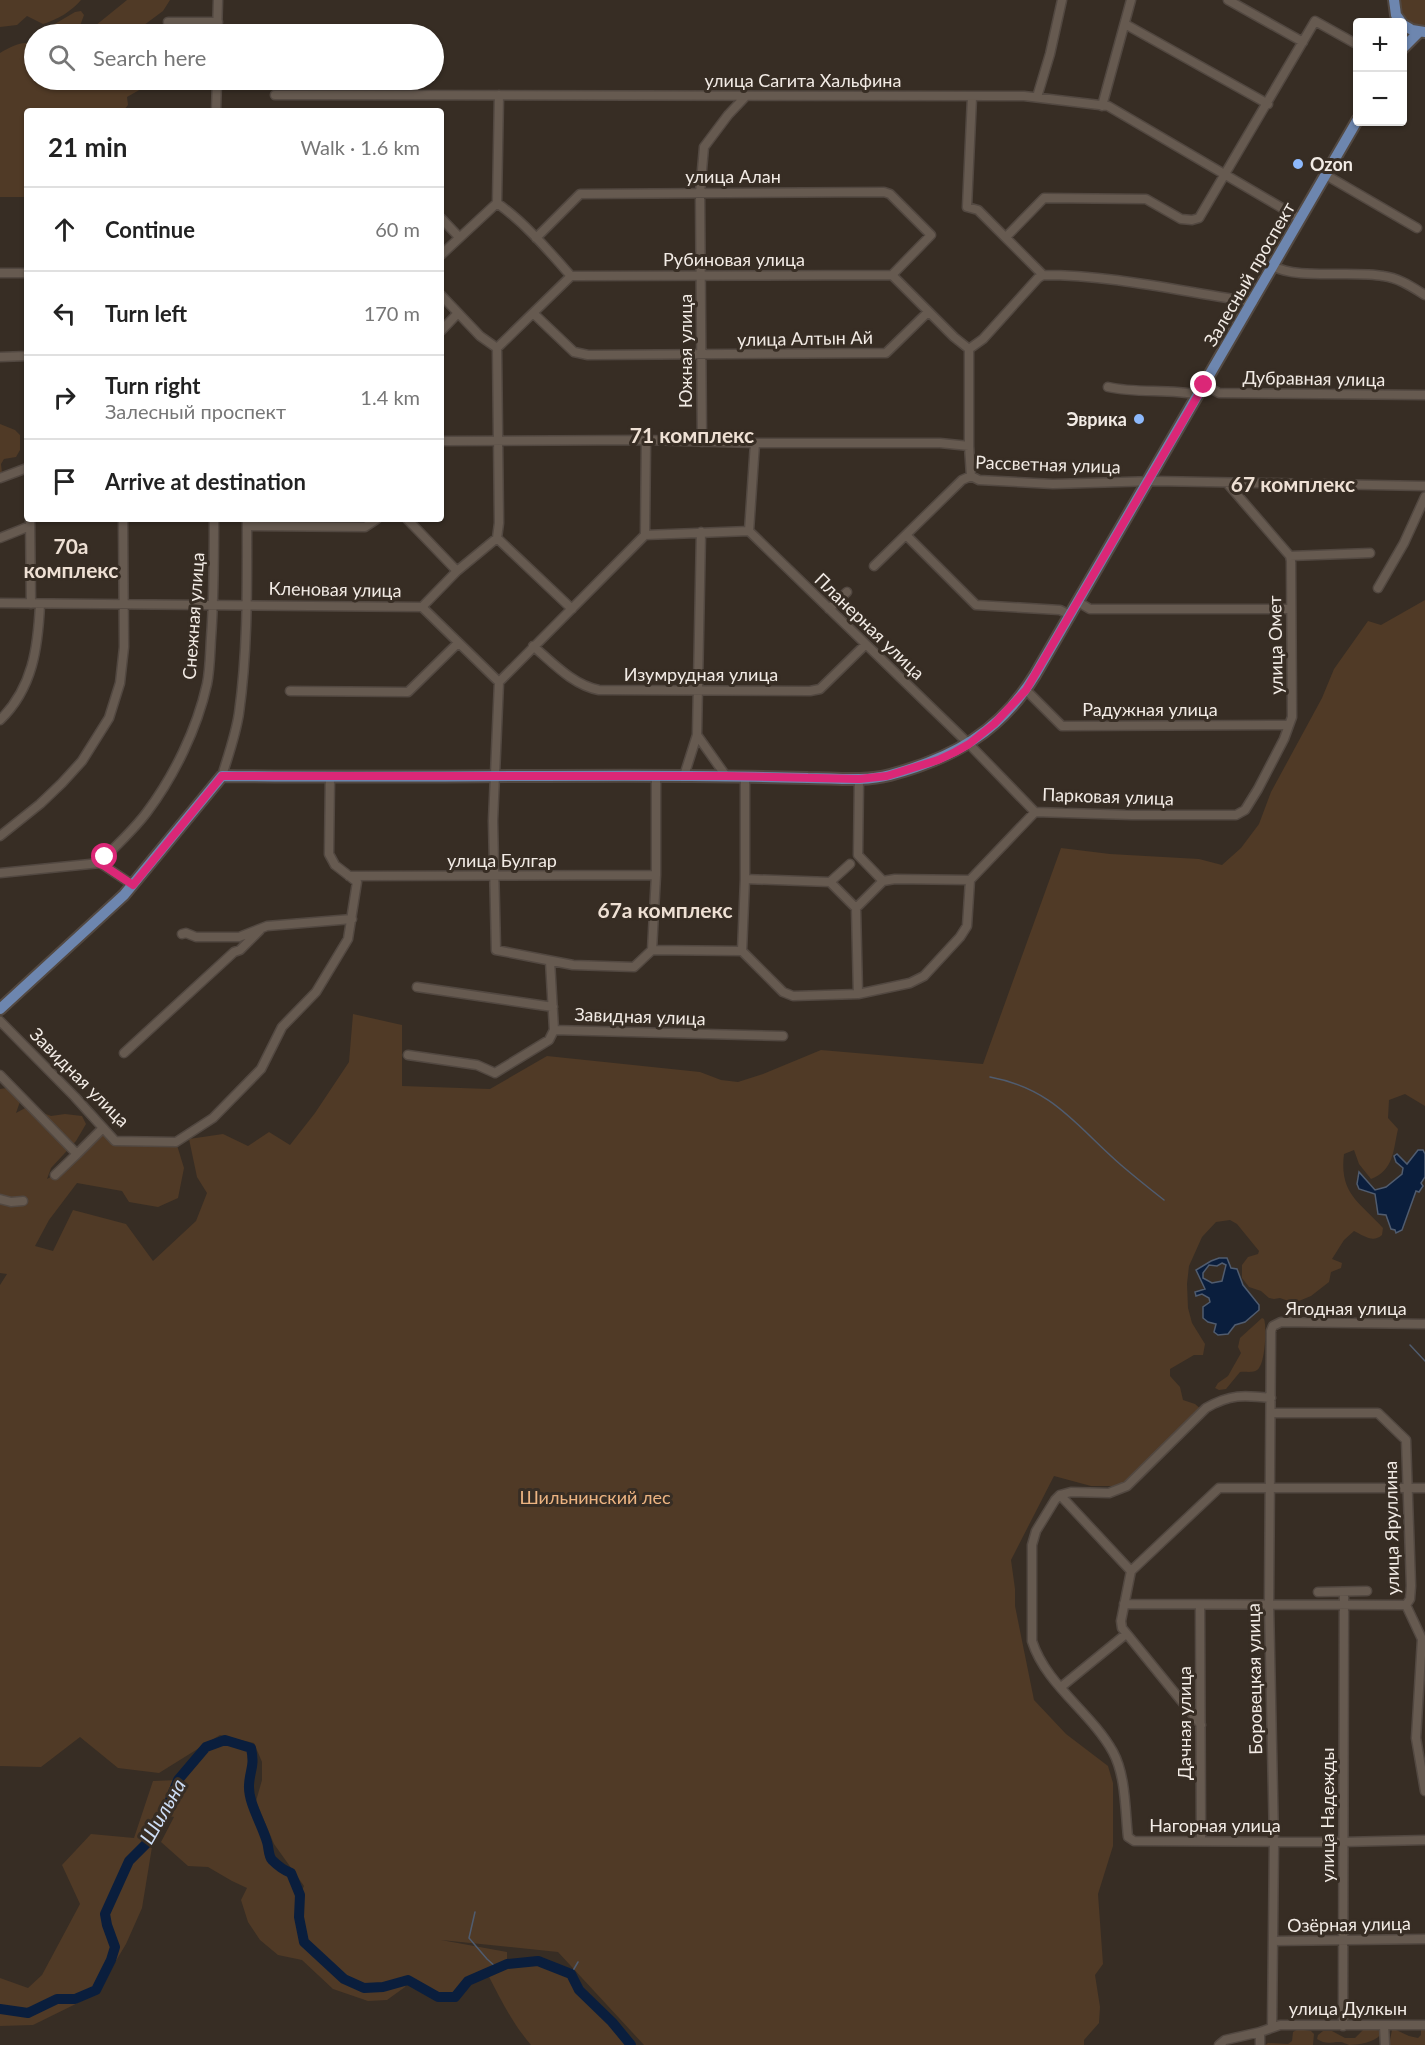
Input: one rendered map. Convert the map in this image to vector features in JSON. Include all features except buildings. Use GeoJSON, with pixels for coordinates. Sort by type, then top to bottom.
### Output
{"type":"FeatureCollection","features":[{"type":"Feature","properties":{"kind":"main road"},"geometry":{"type":"LineString","coordinates":[[1394,0],[1394,8],[1399,18]]}},
{"type":"Feature","properties":{"kind":"main road"},"geometry":{"type":"LineString","coordinates":[[1407,27],[1422,33]]}},
{"type":"Feature","properties":{"kind":"main road"},"geometry":{"type":"LineString","coordinates":[[1407,45],[1422,33]]}},
{"type":"Feature","properties":{"kind":"main road","name":"Залесный проспект"},"geometry":{"type":"LineString","coordinates":[[222,776],[745,776],[859,779],[887,776],[929,763],[969,744],[1005,714],[1026,690],[1354,126]]}},
{"type":"Feature","properties":{"kind":"main road"},"geometry":{"type":"LineString","coordinates":[[0,1009],[133,885],[222,776]]}},
{"type":"Feature","properties":{"kind":"street"},"geometry":{"type":"LineString","coordinates":[[168,22],[218,22],[218,0]]}},
{"type":"Feature","properties":{"kind":"street"},"geometry":{"type":"LineString","coordinates":[[1037,97],[1050,54],[1062,0]]}},
{"type":"Feature","properties":{"kind":"street"},"geometry":{"type":"LineString","coordinates":[[1102,106],[1131,0]]}},
{"type":"Feature","properties":{"kind":"street"},"geometry":{"type":"LineString","coordinates":[[1228,0],[1303,42]]}},
{"type":"Feature","properties":{"kind":"street"},"geometry":{"type":"LineString","coordinates":[[1006,237],[1044,198],[1146,199],[1180,219],[1199,218],[1315,21],[1353,42]]}},
{"type":"Feature","properties":{"kind":"street"},"geometry":{"type":"LineString","coordinates":[[1125,24],[1268,104]]}},
{"type":"Feature","properties":{"kind":"street"},"geometry":{"type":"LineString","coordinates":[[216,108],[217,90]]}},
{"type":"Feature","properties":{"kind":"street","name":"улица Сагита Хальфина"},"geometry":{"type":"LineString","coordinates":[[275,94],[1037,97],[1102,106],[1121,113],[1299,218]]}},
{"type":"Feature","properties":{"kind":"street"},"geometry":{"type":"LineString","coordinates":[[444,252],[496,203],[499,95]]}},
{"type":"Feature","properties":{"kind":"street","name":"Южная улица"},"geometry":{"type":"LineString","coordinates":[[702,442],[700,193],[704,147],[728,114],[746,96]]}},
{"type":"Feature","properties":{"kind":"street"},"geometry":{"type":"LineString","coordinates":[[972,97],[967,207],[978,210],[1043,275]]}},
{"type":"Feature","properties":{"kind":"street"},"geometry":{"type":"LineString","coordinates":[[1324,174],[1417,228]]}},
{"type":"Feature","properties":{"kind":"street","name":"улица Алан"},"geometry":{"type":"LineString","coordinates":[[536,238],[580,194],[884,192],[890,194],[931,235],[892,275]]}},
{"type":"Feature","properties":{"kind":"street"},"geometry":{"type":"LineString","coordinates":[[422,607],[457,572],[497,538],[499,523],[497,348],[571,276],[509,211],[496,203]]}},
{"type":"Feature","properties":{"kind":"street"},"geometry":{"type":"LineString","coordinates":[[444,221],[459,237]]}},
{"type":"Feature","properties":{"kind":"street"},"geometry":{"type":"LineString","coordinates":[[1273,266],[1288,272],[1381,275],[1404,282],[1425,295]]}},
{"type":"Feature","properties":{"kind":"street"},"geometry":{"type":"LineString","coordinates":[[0,273],[24,273]]}},
{"type":"Feature","properties":{"kind":"street"},"geometry":{"type":"LineString","coordinates":[[892,275],[969,349],[971,476]]}},
{"type":"Feature","properties":{"kind":"street","name":"Рубиновая улица"},"geometry":{"type":"LineString","coordinates":[[571,276],[892,275]]}},
{"type":"Feature","properties":{"kind":"street"},"geometry":{"type":"LineString","coordinates":[[969,349],[983,339],[1043,275],[1094,276],[1253,302]]}},
{"type":"Feature","properties":{"kind":"street"},"geometry":{"type":"LineString","coordinates":[[444,298],[480,336],[497,348]]}},
{"type":"Feature","properties":{"kind":"street","name":"улица Алтын Ай"},"geometry":{"type":"LineString","coordinates":[[533,313],[574,352],[588,355],[701,356],[886,354],[928,312]]}},
{"type":"Feature","properties":{"kind":"street"},"geometry":{"type":"LineString","coordinates":[[444,328],[458,313]]}},
{"type":"Feature","properties":{"kind":"street"},"geometry":{"type":"LineString","coordinates":[[0,357],[24,356]]}},
{"type":"Feature","properties":{"kind":"street","name":"Дубравная улица"},"geometry":{"type":"LineString","coordinates":[[1108,387],[1126,391],[1187,392],[1201,390],[1219,393],[1425,395]]}},
{"type":"Feature","properties":{"kind":"street"},"geometry":{"type":"LineString","coordinates":[[444,441],[646,440],[755,443],[940,443],[969,446]]}},
{"type":"Feature","properties":{"kind":"street"},"geometry":{"type":"LineString","coordinates":[[645,535],[646,440]]}},
{"type":"Feature","properties":{"kind":"street"},"geometry":{"type":"LineString","coordinates":[[656,776],[656,875],[652,950],[634,967],[573,965],[496,950],[493,821],[499,682],[645,535],[749,531],[755,443]]}},
{"type":"Feature","properties":{"kind":"street"},"geometry":{"type":"LineString","coordinates":[[0,478],[24,469]]}},
{"type":"Feature","properties":{"kind":"street","name":"Рассветная улица"},"geometry":{"type":"LineString","coordinates":[[874,566],[963,480],[971,476],[979,480],[1053,484],[1148,482],[1425,486]]}},
{"type":"Feature","properties":{"kind":"street"},"geometry":{"type":"LineString","coordinates":[[1227,483],[1290,556],[1370,553]]}},
{"type":"Feature","properties":{"kind":"street"},"geometry":{"type":"LineString","coordinates":[[1378,588],[1404,543],[1425,497]]}},
{"type":"Feature","properties":{"kind":"street"},"geometry":{"type":"LineString","coordinates":[[0,836],[62,783],[82,761],[109,718],[120,683],[124,647],[123,522]]}},
{"type":"Feature","properties":{"kind":"street","name":"Снежная улица"},"geometry":{"type":"LineString","coordinates":[[100,863],[148,812],[191,734],[207,681],[214,604],[214,522]]}},
{"type":"Feature","properties":{"kind":"street"},"geometry":{"type":"LineString","coordinates":[[222,776],[238,716],[245,658],[247,522],[365,527],[372,522]]}},
{"type":"Feature","properties":{"kind":"street"},"geometry":{"type":"LineString","coordinates":[[410,522],[457,572]]}},
{"type":"Feature","properties":{"kind":"street"},"geometry":{"type":"LineString","coordinates":[[0,538],[30,523],[32,604],[38,640],[27,680],[17,699],[0,720]]}},
{"type":"Feature","properties":{"kind":"street","name":"Планерная улица"},"geometry":{"type":"LineString","coordinates":[[749,531],[969,744]]}},
{"type":"Feature","properties":{"kind":"street"},"geometry":{"type":"LineString","coordinates":[[684,776],[698,735],[701,532]]}},
{"type":"Feature","properties":{"kind":"street"},"geometry":{"type":"LineString","coordinates":[[906,535],[976,605],[1060,610],[1070,615]]}},
{"type":"Feature","properties":{"kind":"street"},"geometry":{"type":"LineString","coordinates":[[497,538],[572,609]]}},
{"type":"Feature","properties":{"kind":"street","name":"улица Омет"},"geometry":{"type":"LineString","coordinates":[[1236,815],[1245,810],[1258,789],[1289,725],[1292,706],[1290,556]]}},
{"type":"Feature","properties":{"kind":"street"},"geometry":{"type":"LineString","coordinates":[[829,609],[847,592]]}},
{"type":"Feature","properties":{"kind":"street"},"geometry":{"type":"LineString","coordinates":[[1078,602],[1090,609],[1291,609]]}},
{"type":"Feature","properties":{"kind":"street","name":"Кленовая улица"},"geometry":{"type":"LineString","coordinates":[[0,603],[422,607],[499,682]]}},
{"type":"Feature","properties":{"kind":"street"},"geometry":{"type":"LineString","coordinates":[[290,691],[408,692],[458,643]]}},
{"type":"Feature","properties":{"kind":"street","name":"Изумрудная улица"},"geometry":{"type":"LineString","coordinates":[[533,646],[586,688],[598,690],[810,691],[820,689],[865,645]]}},
{"type":"Feature","properties":{"kind":"street","name":"Радужная улица"},"geometry":{"type":"LineString","coordinates":[[1026,690],[1062,726],[1289,725]]}},
{"type":"Feature","properties":{"kind":"street"},"geometry":{"type":"LineString","coordinates":[[698,735],[726,776]]}},
{"type":"Feature","properties":{"kind":"street","name":"Парковая улица"},"geometry":{"type":"LineString","coordinates":[[969,744],[1035,812],[1236,815]]}},
{"type":"Feature","properties":{"kind":"street"},"geometry":{"type":"LineString","coordinates":[[742,951],[745,776]]}},
{"type":"Feature","properties":{"kind":"street"},"geometry":{"type":"LineString","coordinates":[[330,777],[329,854],[335,865],[349,876]]}},
{"type":"Feature","properties":{"kind":"street"},"geometry":{"type":"LineString","coordinates":[[859,779],[858,855],[883,881]]}},
{"type":"Feature","properties":{"kind":"street"},"geometry":{"type":"LineString","coordinates":[[652,950],[742,951],[783,992],[793,996],[858,994],[910,983],[924,976],[960,937],[967,926],[970,880],[1035,812]]}},
{"type":"Feature","properties":{"kind":"street"},"geometry":{"type":"LineString","coordinates":[[0,873],[100,863],[133,885]]}},
{"type":"Feature","properties":{"kind":"street"},"geometry":{"type":"LineString","coordinates":[[830,882],[850,864]]}},
{"type":"Feature","properties":{"kind":"street","name":"улица Булгар"},"geometry":{"type":"LineString","coordinates":[[349,876],[656,875]]}},
{"type":"Feature","properties":{"kind":"street","name":"Завидная улица"},"geometry":{"type":"LineString","coordinates":[[0,1021],[115,1141],[176,1142],[213,1118],[261,1069],[282,1027],[316,992],[348,939],[357,882],[349,876]]}},
{"type":"Feature","properties":{"kind":"street"},"geometry":{"type":"LineString","coordinates":[[745,879],[830,882],[856,908],[858,994]]}},
{"type":"Feature","properties":{"kind":"street"},"geometry":{"type":"LineString","coordinates":[[856,908],[883,881],[895,879],[970,880]]}},
{"type":"Feature","properties":{"kind":"street"},"geometry":{"type":"LineString","coordinates":[[182,934],[186,933],[196,937],[239,937],[267,926],[352,918]]}},
{"type":"Feature","properties":{"kind":"street"},"geometry":{"type":"LineString","coordinates":[[124,1053],[260,930]]}},
{"type":"Feature","properties":{"kind":"street"},"geometry":{"type":"LineString","coordinates":[[234,952],[239,937]]}},
{"type":"Feature","properties":{"kind":"street"},"geometry":{"type":"LineString","coordinates":[[550,961],[554,1030]]}},
{"type":"Feature","properties":{"kind":"street","name":"Завидная улица"},"geometry":{"type":"LineString","coordinates":[[417,987],[553,1007]]}},
{"type":"Feature","properties":{"kind":"street","name":"Завидная улица"},"geometry":{"type":"LineString","coordinates":[[408,1054],[477,1065],[495,1073],[549,1040],[554,1030],[783,1036]]}},
{"type":"Feature","properties":{"kind":"street"},"geometry":{"type":"LineString","coordinates":[[0,1076],[77,1154]]}},
{"type":"Feature","properties":{"kind":"street"},"geometry":{"type":"LineString","coordinates":[[55,1175],[103,1128]]}},
{"type":"Feature","properties":{"kind":"street"},"geometry":{"type":"LineString","coordinates":[[0,1199],[11,1202],[23,1201]]}},
{"type":"Feature","properties":{"kind":"street","name":"Ягодная улица"},"geometry":{"type":"LineString","coordinates":[[1271,1331],[1273,1326],[1281,1322],[1425,1324]]}},
{"type":"Feature","properties":{"kind":"street","name":"Боровецкая улица"},"geometry":{"type":"LineString","coordinates":[[1271,1331],[1269,1605],[1274,1842],[1272,2027]]}},
{"type":"Feature","properties":{"kind":"street"},"geometry":{"type":"LineString","coordinates":[[1131,1571],[1060,1495],[1071,1492],[1118,1491],[1126,1486],[1206,1408],[1235,1396],[1271,1398]]}},
{"type":"Feature","properties":{"kind":"street","name":"улица Яруллина"},"geometry":{"type":"LineString","coordinates":[[1271,1413],[1378,1413],[1406,1440],[1412,1586],[1410,1599],[1406,1605],[1423,1639],[1416,1738],[1425,1791]]}},
{"type":"Feature","properties":{"kind":"street"},"geometry":{"type":"LineString","coordinates":[[1201,1725],[1126,1634],[1121,1621],[1131,1571],[1215,1491],[1222,1488],[1425,1488]]}},
{"type":"Feature","properties":{"kind":"street","name":"Нагорная улица"},"geometry":{"type":"LineString","coordinates":[[1060,1495],[1033,1538],[1032,1641],[1040,1660],[1113,1752],[1120,1775],[1128,1837],[1134,1841],[1425,1840]]}},
{"type":"Feature","properties":{"kind":"street"},"geometry":{"type":"LineString","coordinates":[[1318,1592],[1367,1592]]}},
{"type":"Feature","properties":{"kind":"street","name":"улица Надежды"},"geometry":{"type":"LineString","coordinates":[[1343,2026],[1344,1592]]}},
{"type":"Feature","properties":{"kind":"street"},"geometry":{"type":"LineString","coordinates":[[1124,1604],[1406,1605]]}},
{"type":"Feature","properties":{"kind":"street","name":"Дачная улица"},"geometry":{"type":"LineString","coordinates":[[1200,1605],[1201,1840]]}},
{"type":"Feature","properties":{"kind":"street"},"geometry":{"type":"LineString","coordinates":[[1061,1687],[1126,1634]]}},
{"type":"Feature","properties":{"kind":"street","name":"Озёрная улица"},"geometry":{"type":"LineString","coordinates":[[1273,1941],[1425,1939]]}},
{"type":"Feature","properties":{"kind":"street","name":"улица Дулкын"},"geometry":{"type":"LineString","coordinates":[[1219,2045],[1225,2040],[1272,2027],[1302,2024],[1425,2025]]}},
{"type":"Feature","properties":{"kind":"street"},"geometry":{"type":"LineString","coordinates":[[1384,2025],[1385,2045]]}},
{"type":"Feature","properties":{"kind":"street"},"geometry":{"type":"LineString","coordinates":[[1260,2032],[1260,2045]]}},
{"type":"Feature","properties":{"kind":"green space"},"geometry":{"type":"Polygon","coordinates":[[[0,0],[81,0],[59,18],[43,24],[27,16],[17,25],[0,27],[0,0]]]}},
{"type":"Feature","properties":{"kind":"green space"},"geometry":{"type":"Polygon","coordinates":[[[127,0],[170,0],[163,11],[145,24],[97,24],[127,0]]]}},
{"type":"Feature","properties":{"kind":"green space"},"geometry":{"type":"Polygon","coordinates":[[[1399,0],[1425,0],[1425,27],[1414,25],[1406,18],[1399,0]]]}},
{"type":"Feature","properties":{"kind":"green space"},"geometry":{"type":"Polygon","coordinates":[[[81,11],[84,15],[81,24],[55,24],[81,11]]]}},
{"type":"Feature","properties":{"kind":"green space"},"geometry":{"type":"Polygon","coordinates":[[[23,43],[24,90],[139,90],[127,97],[128,105],[126,108],[24,108],[24,197],[0,197],[0,53],[23,43]]]}},
{"type":"Feature","properties":{"kind":"green space"},"geometry":{"type":"Polygon","coordinates":[[[0,424],[15,430],[20,435],[20,450],[16,457],[4,459],[0,474],[0,424]]]}},
{"type":"Feature","properties":{"kind":"green space","name":"Шильнинский лес"},"geometry":{"type":"Polygon","coordinates":[[[1425,600],[1425,1106],[1405,1094],[1389,1100],[1388,1118],[1398,1129],[1391,1159],[1379,1175],[1371,1179],[1359,1164],[1354,1150],[1344,1154],[1343,1168],[1348,1188],[1359,1204],[1383,1228],[1382,1235],[1372,1239],[1354,1231],[1344,1240],[1332,1259],[1342,1263],[1341,1268],[1331,1272],[1329,1282],[1311,1296],[1294,1303],[1280,1298],[1269,1298],[1261,1291],[1249,1287],[1242,1278],[1242,1265],[1248,1257],[1258,1254],[1259,1251],[1237,1224],[1230,1220],[1216,1222],[1202,1237],[1189,1266],[1187,1284],[1188,1308],[1192,1323],[1205,1344],[1203,1355],[1194,1355],[1170,1369],[1170,1376],[1180,1387],[1183,1400],[1195,1404],[1202,1410],[1125,1486],[1091,1486],[1054,1476],[1011,1560],[1015,1606],[1034,1700],[1066,1734],[1108,1766],[1113,1783],[1113,1846],[1098,1894],[1103,1964],[1095,1975],[1100,2007],[1099,2023],[1084,2040],[1084,2045],[644,2045],[558,1952],[441,1940],[507,1952],[507,1963],[538,1961],[571,1974],[579,1990],[612,2022],[631,2045],[531,2045],[512,2019],[487,1973],[468,1981],[455,1997],[438,1997],[408,1980],[405,1987],[387,2000],[368,2001],[333,1989],[302,1960],[278,1955],[260,1940],[248,1922],[241,1900],[247,1888],[208,1867],[188,1866],[161,1842],[174,1817],[164,1815],[149,1841],[152,1847],[142,1908],[126,1944],[96,1994],[33,2025],[0,2026],[0,1978],[28,1988],[42,1975],[80,1904],[62,1865],[91,1834],[134,1838],[153,1781],[178,1780],[206,1747],[225,1740],[251,1748],[249,1792],[268,1844],[269,1854],[276,1864],[291,1873],[300,1895],[304,1886],[274,1844],[256,1801],[262,1780],[262,1762],[254,1743],[220,1735],[159,1773],[118,1768],[80,1737],[41,1767],[0,1766],[0,1285],[7,1274],[0,1273],[0,1089],[7,1088],[23,1093],[16,1113],[27,1107],[51,1116],[65,1114],[82,1116],[86,1124],[76,1141],[51,1168],[47,1179],[56,1174],[103,1128],[115,1141],[176,1142],[184,1168],[178,1198],[158,1207],[129,1202],[122,1191],[77,1183],[49,1220],[35,1246],[53,1251],[73,1210],[126,1224],[153,1261],[196,1221],[207,1193],[197,1177],[189,1139],[223,1134],[248,1146],[269,1132],[290,1145],[315,1113],[349,1062],[353,1014],[402,1025],[402,1086],[490,1089],[547,1056],[700,1072],[721,1080],[738,1082],[821,1050],[983,1064],[1061,848],[1110,854],[1199,859],[1222,865],[1241,848],[1259,824],[1271,792],[1322,698],[1334,669],[1368,621],[1381,625],[1425,600]]]}},
{"type":"Feature","properties":{"kind":"green space"},"geometry":{"type":"Polygon","coordinates":[[[1262,1318],[1265,1323],[1265,1344],[1259,1368],[1253,1372],[1240,1372],[1226,1389],[1215,1388],[1228,1376],[1241,1353],[1238,1347],[1240,1338],[1262,1318]]]}},
{"type":"Feature","properties":{"kind":"green space"},"geometry":{"type":"Polygon","coordinates":[[[1425,2027],[1425,2045],[1389,2045],[1394,2029],[1418,2038],[1421,2035],[1421,2028],[1425,2027]]]}},
{"type":"Feature","properties":{"kind":"green space"},"geometry":{"type":"Polygon","coordinates":[[[1298,2029],[1311,2031],[1314,2034],[1313,2045],[1265,2045],[1268,2043],[1288,2044],[1292,2041],[1293,2032],[1298,2029]]]}},
{"type":"Feature","properties":{"kind":"green space"},"geometry":{"type":"Polygon","coordinates":[[[1363,2030],[1380,2031],[1380,2035],[1374,2040],[1361,2044],[1326,2043],[1317,2039],[1323,2031],[1332,2031],[1345,2038],[1355,2038],[1363,2030]]]}},
{"type":"Feature","properties":{"kind":"water"},"geometry":{"type":"Polygon","coordinates":[[[1418,1150],[1423,1150],[1425,1154],[1425,1177],[1421,1183],[1423,1186],[1419,1192],[1416,1191],[1402,1230],[1396,1233],[1391,1229],[1386,1215],[1378,1214],[1375,1194],[1359,1189],[1357,1184],[1359,1172],[1375,1190],[1386,1187],[1402,1174],[1403,1168],[1396,1162],[1394,1156],[1397,1154],[1407,1164],[1418,1150]]]}},
{"type":"Feature","properties":{"kind":"water"},"geometry":{"type":"Polygon","coordinates":[[[1227,1258],[1231,1268],[1237,1269],[1243,1285],[1259,1305],[1259,1310],[1245,1322],[1235,1325],[1228,1334],[1218,1335],[1214,1332],[1216,1324],[1203,1318],[1203,1307],[1210,1302],[1209,1298],[1202,1294],[1196,1296],[1195,1292],[1205,1289],[1196,1270],[1211,1261],[1227,1258]],[[1222,1263],[1217,1266],[1209,1265],[1203,1273],[1203,1278],[1212,1283],[1222,1281],[1226,1265],[1222,1263]]]}},
{"type":"Feature","properties":{"kind":"waterway"},"geometry":{"type":"LineString","coordinates":[[990,1077],[1031,1090],[1048,1100],[1164,1200]]}},
{"type":"Feature","properties":{"kind":"waterway"},"geometry":{"type":"LineString","coordinates":[[1410,1345],[1425,1361]]}},
{"type":"Feature","properties":{"kind":"waterway","name":"Шильна"},"geometry":{"type":"LineString","coordinates":[[0,2009],[28,2013],[57,1999],[75,1999],[96,1990],[115,1947],[105,1914],[129,1861],[149,1841],[164,1815],[178,1780],[206,1747],[225,1740],[251,1748],[249,1792],[268,1844],[269,1854],[274,1862],[291,1873],[300,1895],[299,1917],[304,1942],[344,1979],[364,1988],[383,1987],[408,1980],[438,1997],[455,1997],[468,1981],[507,1964],[538,1961],[571,1974],[579,1990],[612,2022],[631,2045]]}},
{"type":"Feature","properties":{"kind":"waterway"},"geometry":{"type":"LineString","coordinates":[[475,1912],[469,1938],[497,1968]]}},
{"type":"Feature","properties":{"kind":"waterway"},"geometry":{"type":"LineString","coordinates":[[571,1974],[578,1962]]}},
{"type":"Feature","properties":{"kind":"place","name":"Ozon"},"geometry":{"type":"Point","coordinates":[1298,164]}},
{"type":"Feature","properties":{"kind":"place","name":"Эврика"},"geometry":{"type":"Point","coordinates":[1139,419]}},
{"type":"Feature","properties":{"kind":"district","name":"71 комплекс"},"geometry":{"type":"Point","coordinates":[692,434]}},
{"type":"Feature","properties":{"kind":"district","name":"67 комплекс"},"geometry":{"type":"Point","coordinates":[1293,483]}},
{"type":"Feature","properties":{"kind":"district","name":"70а комплекс"},"geometry":{"type":"Point","coordinates":[71,557]}},
{"type":"Feature","properties":{"kind":"district","name":"67а комплекс"},"geometry":{"type":"Point","coordinates":[665,909]}},
{"type":"Feature","properties":{"kind":"route"},"geometry":{"type":"LineString","coordinates":[[105,857],[100,863],[133,885],[222,776],[726,776],[859,779],[887,776],[938,760],[969,744],[1005,714],[1026,690],[1204,385]]}}]}
